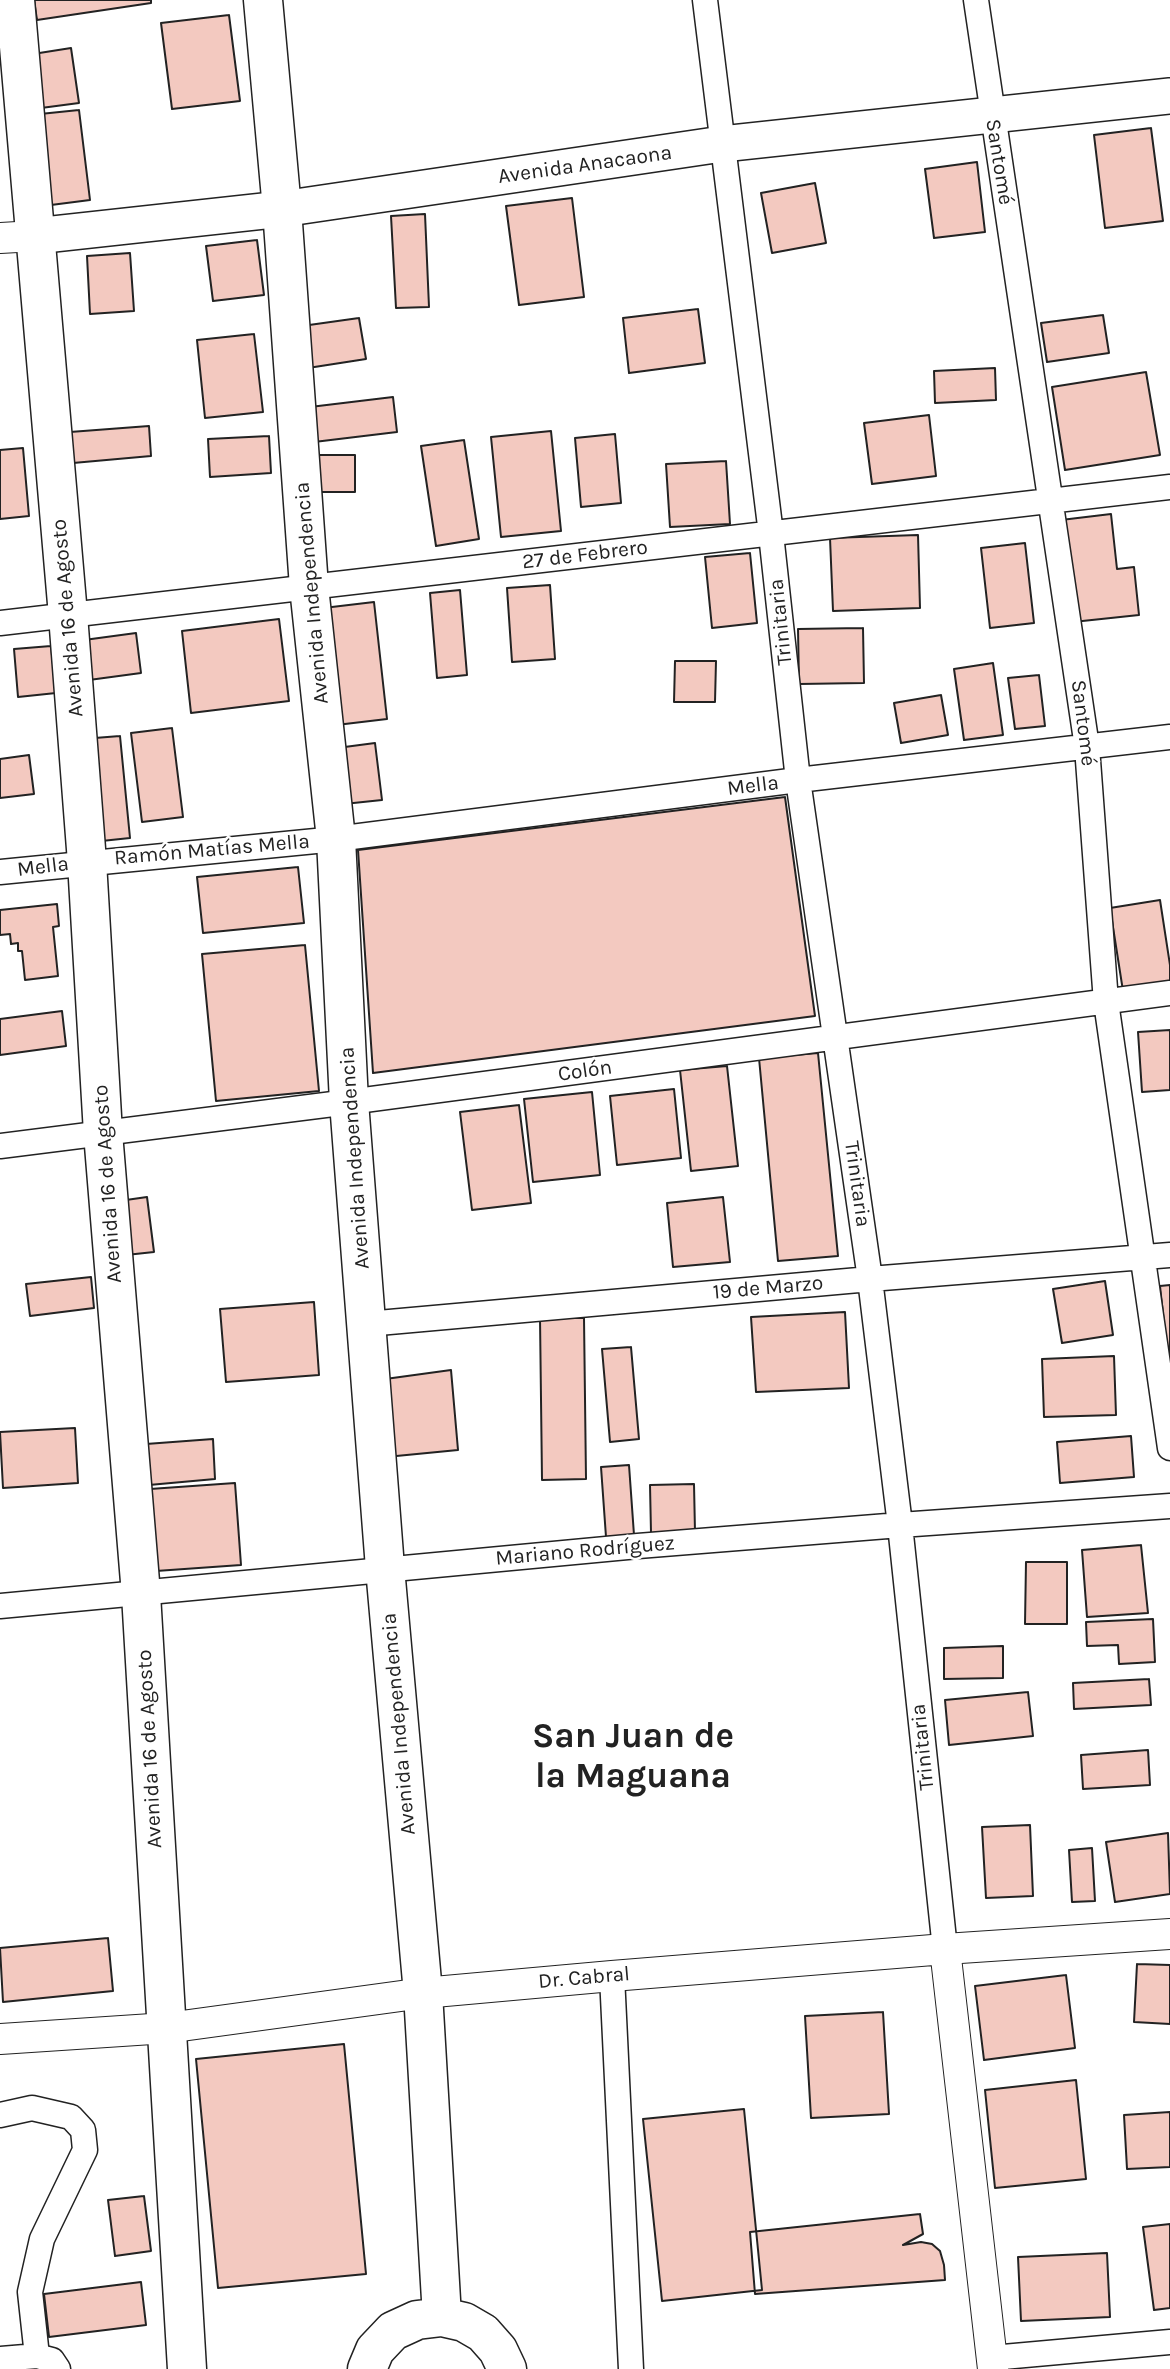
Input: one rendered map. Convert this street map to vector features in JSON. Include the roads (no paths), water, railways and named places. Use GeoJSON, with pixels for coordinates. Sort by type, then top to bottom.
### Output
{"type":"FeatureCollection","features":[{"type":"Feature","properties":{"kind":"main road","name":"Avenida 16 de Agosto"},"geometry":{"type":"LineString","coordinates":[[15,0],[18,237],[68,615],[87,862],[103,1133],[141,1594],[187,2369]]}},
{"type":"Feature","properties":{"kind":"main road","name":"Avenida Independencia"},"geometry":{"type":"LineString","coordinates":[[263,0],[282,209],[309,587],[336,839],[349,1102],[385,1568],[423,1993],[442,2317]]}},
{"type":"Feature","properties":{"kind":"main road","name":"Avenida Anacaona"},"geometry":{"type":"LineString","coordinates":[[18,237],[282,209],[722,144],[1170,96]]}},
{"type":"Feature","properties":{"kind":"main road"},"geometry":{"type":"LineString","coordinates":[[367,2369],[375,2350],[393,2331],[416,2320],[442,2317],[464,2322],[483,2333],[498,2350],[507,2369]]}},
{"type":"Feature","properties":{"kind":"street","name":"Trinitaria"},"geometry":{"type":"LineString","coordinates":[[705,0],[771,534],[798,780],[837,1037],[900,1524],[992,2363]]}},
{"type":"Feature","properties":{"kind":"street","name":"Santomé"},"geometry":{"type":"LineString","coordinates":[[976,0],[991,116],[1087,747],[1106,1002],[1170,1448]]}},
{"type":"Feature","properties":{"kind":"street","name":"27 de Febrero"},"geometry":{"type":"LineString","coordinates":[[0,623],[1170,487]]}},
{"type":"Feature","properties":{"kind":"street","name":"Mella"},"geometry":{"type":"LineString","coordinates":[[336,839],[798,780],[1170,737]]}},
{"type":"Feature","properties":{"kind":"street","name":"Ramón Matías Mella"},"geometry":{"type":"LineString","coordinates":[[87,862],[336,839]]}},
{"type":"Feature","properties":{"kind":"street","name":"Mella"},"geometry":{"type":"LineString","coordinates":[[0,872],[87,862]]}},
{"type":"Feature","properties":{"kind":"street","name":"Colón"},"geometry":{"type":"LineString","coordinates":[[0,1146],[1170,993]]}},
{"type":"Feature","properties":{"kind":"street","name":"19 de Marzo"},"geometry":{"type":"LineString","coordinates":[[367,1324],[1170,1255]]}},
{"type":"Feature","properties":{"kind":"street","name":"Mariano Rodríguez"},"geometry":{"type":"LineString","coordinates":[[0,1606],[385,1568],[900,1524],[1170,1506]]}},
{"type":"Feature","properties":{"kind":"street","name":"Dr. Cabral"},"geometry":{"type":"LineString","coordinates":[[0,2039],[166,2028],[423,1993],[612,1976],[1170,1934]]}},
{"type":"Feature","properties":{"kind":"street"},"geometry":{"type":"LineString","coordinates":[[612,1976],[631,2369]]}},
{"type":"Feature","properties":{"kind":"street"},"geometry":{"type":"LineString","coordinates":[[0,2115],[32,2108],[71,2117],[83,2130],[85,2150],[42,2239],[30,2292],[37,2356]]}},
{"type":"Feature","properties":{"kind":"street"},"geometry":{"type":"LineString","coordinates":[[992,2363],[1170,2342]]}},
{"type":"Feature","properties":{"kind":"street"},"geometry":{"type":"LineString","coordinates":[[0,2359],[37,2356],[52,2360],[58,2369]]}},
{"type":"Feature","properties":{"kind":"district","name":"San Juan de la Maguana"},"geometry":{"type":"Point","coordinates":[633,1757]}}]}
